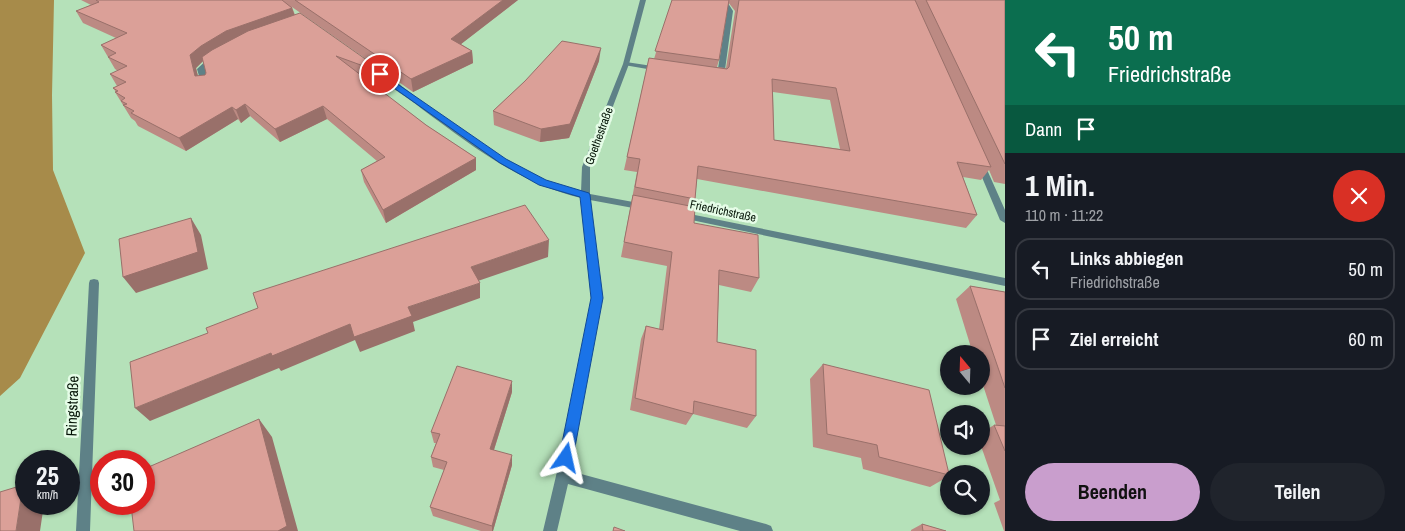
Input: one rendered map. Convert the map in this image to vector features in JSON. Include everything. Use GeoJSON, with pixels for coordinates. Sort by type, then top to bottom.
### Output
{"type":"FeatureCollection","features":[{"type":"Feature","properties":{"kind":"street","name":"Goethestraße"},"geometry":{"type":"LineString","coordinates":[[550,531],[563,476],[597,298],[585,195],[586,167],[626,64],[643,0]]}},
{"type":"Feature","properties":{"kind":"street"},"geometry":{"type":"LineString","coordinates":[[710,76],[720,77],[730,11],[723,0]]}},
{"type":"Feature","properties":{"kind":"street"},"geometry":{"type":"LineString","coordinates":[[206,86],[201,69],[222,51]]}},
{"type":"Feature","properties":{"kind":"street"},"geometry":{"type":"LineString","coordinates":[[626,64],[663,69]]}},
{"type":"Feature","properties":{"kind":"street"},"geometry":{"type":"LineString","coordinates":[[375,71],[503,161],[542,182],[585,195],[654,209]]}},
{"type":"Feature","properties":{"kind":"street"},"geometry":{"type":"LineString","coordinates":[[978,158],[1005,220]]}},
{"type":"Feature","properties":{"kind":"street","name":"Friedrichstraße"},"geometry":{"type":"LineString","coordinates":[[673,213],[1005,282]]}},
{"type":"Feature","properties":{"kind":"street","name":"Ringstraße"},"geometry":{"type":"LineString","coordinates":[[83,531],[94,283]]}},
{"type":"Feature","properties":{"kind":"street"},"geometry":{"type":"LineString","coordinates":[[563,476],[766,531]]}},
{"type":"Feature","properties":{"kind":"shaded area"},"geometry":{"type":"Polygon","coordinates":[[[0,0],[54,0],[53,170],[85,253],[20,378],[0,396],[0,0]]]}},
{"type":"Feature","properties":{"kind":"building"},"geometry":{"type":"Polygon","coordinates":[[[96,0],[282,0],[292,8],[226,31],[190,55],[195,76],[205,75],[202,57],[212,50],[248,31],[300,13],[388,75],[336,56],[426,125],[476,158],[383,210],[361,170],[385,157],[323,106],[275,129],[245,104],[236,110],[232,107],[179,138],[131,113],[134,111],[123,105],[127,104],[121,101],[125,98],[115,92],[118,91],[113,88],[126,82],[110,74],[127,66],[108,57],[116,53],[101,45],[127,33],[76,11],[99,2],[96,0]]]}},
{"type":"Feature","properties":{"kind":"building"},"geometry":{"type":"Polygon","coordinates":[[[295,0],[503,0],[451,39],[472,51],[411,79],[295,0]]]}},
{"type":"Feature","properties":{"kind":"building"},"geometry":{"type":"Polygon","coordinates":[[[672,0],[729,0],[719,60],[655,51],[672,0]]]}},
{"type":"Feature","properties":{"kind":"building"},"geometry":{"type":"Polygon","coordinates":[[[739,0],[915,0],[991,167],[957,162],[977,215],[698,166],[695,199],[635,187],[640,159],[627,157],[649,58],[727,69],[729,67],[739,0]],[[772,79],[774,140],[850,151],[836,88],[772,79]]]}},
{"type":"Feature","properties":{"kind":"building"},"geometry":{"type":"Polygon","coordinates":[[[926,0],[1005,0],[1005,164],[926,0]]]}},
{"type":"Feature","properties":{"kind":"building"},"geometry":{"type":"Polygon","coordinates":[[[562,41],[601,48],[570,124],[541,129],[493,111],[525,81],[562,41]]]}},
{"type":"Feature","properties":{"kind":"building"},"geometry":{"type":"Polygon","coordinates":[[[633,195],[695,207],[694,223],[758,235],[759,278],[719,270],[717,342],[756,350],[756,416],[694,401],[693,414],[635,398],[646,326],[663,330],[672,252],[624,242],[633,195]]]}},
{"type":"Feature","properties":{"kind":"building"},"geometry":{"type":"Polygon","coordinates":[[[525,205],[549,240],[471,267],[480,283],[408,307],[412,316],[354,337],[350,324],[272,356],[271,353],[135,408],[130,362],[208,333],[206,328],[258,308],[253,293],[525,205]]]}},
{"type":"Feature","properties":{"kind":"building"},"geometry":{"type":"Polygon","coordinates":[[[191,218],[198,252],[123,277],[119,239],[191,218]]]}},
{"type":"Feature","properties":{"kind":"building"},"geometry":{"type":"Polygon","coordinates":[[[970,286],[1005,292],[1005,388],[970,286]]]}},
{"type":"Feature","properties":{"kind":"building"},"geometry":{"type":"Polygon","coordinates":[[[823,364],[929,390],[940,437],[940,455],[944,455],[947,465],[940,465],[940,473],[879,457],[877,445],[827,434],[823,364]]]}},
{"type":"Feature","properties":{"kind":"building"},"geometry":{"type":"Polygon","coordinates":[[[457,366],[512,381],[490,449],[512,455],[492,526],[430,507],[447,462],[431,457],[440,434],[431,432],[457,366]]]}},
{"type":"Feature","properties":{"kind":"building"},"geometry":{"type":"Polygon","coordinates":[[[259,419],[287,526],[278,531],[134,531],[132,515],[155,515],[155,464],[259,419]]]}},
{"type":"Feature","properties":{"kind":"building"},"geometry":{"type":"Polygon","coordinates":[[[994,425],[1005,426],[1005,451],[994,425]]]}},
{"type":"Feature","properties":{"kind":"building"},"geometry":{"type":"Polygon","coordinates":[[[15,487],[15,515],[18,515],[16,531],[0,531],[0,492],[15,487]]]}},
{"type":"Feature","properties":{"kind":"building"},"geometry":{"type":"Polygon","coordinates":[[[922,524],[946,531],[923,531],[922,524]]]}},
{"type":"Feature","properties":{"kind":"building"},"geometry":{"type":"Polygon","coordinates":[[[614,527],[625,531],[613,531],[614,527]]]}},
{"type":"Feature","properties":{"kind":"route"},"geometry":{"type":"LineString","coordinates":[[380,74],[503,161],[542,182],[585,195],[597,298],[566,458]]}}]}
